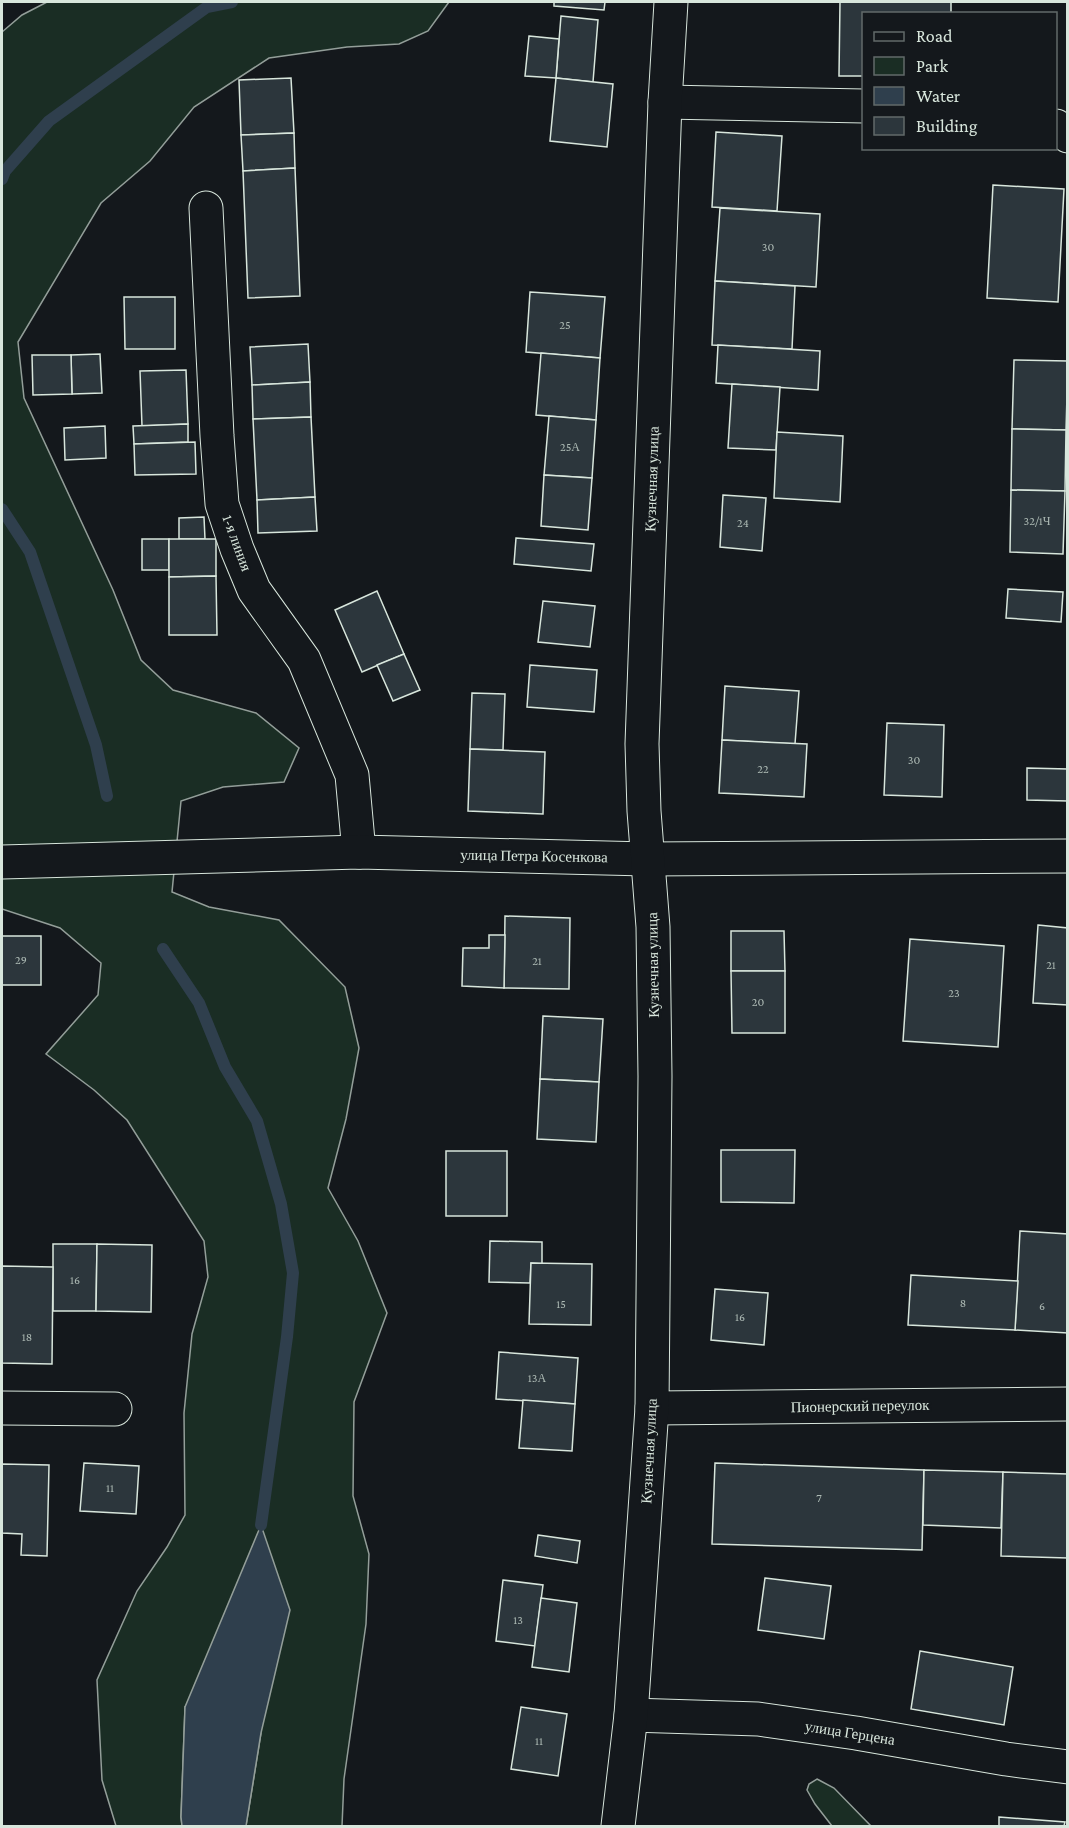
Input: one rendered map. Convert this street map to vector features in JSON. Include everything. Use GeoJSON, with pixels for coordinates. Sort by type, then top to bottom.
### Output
{"type":"FeatureCollection","features":[{"type":"Feature","properties":{"kind":"street","name":"Кузнечная улица"},"geometry":{"type":"LineString","coordinates":[[618,1827],[631,1715],[652,1408],[655,1053],[653,927],[647,859],[642,744],[665,102],[672,2]]}},
{"type":"Feature","properties":{"kind":"street"},"geometry":{"type":"LineString","coordinates":[[665,102],[862,106]]}},
{"type":"Feature","properties":{"kind":"street","name":"1-я линия"},"geometry":{"type":"LineString","coordinates":[[206,208],[222,504],[254,590],[304,660],[352,775],[359,852]]}},
{"type":"Feature","properties":{"kind":"street","name":"улица Петра Косенкова"},"geometry":{"type":"LineString","coordinates":[[2,862],[359,852],[647,859],[1068,856]]}},
{"type":"Feature","properties":{"kind":"street","name":"Пионерский переулок"},"geometry":{"type":"LineString","coordinates":[[652,1408],[1068,1404]]}},
{"type":"Feature","properties":{"kind":"street"},"geometry":{"type":"LineString","coordinates":[[2,1408],[115,1409]]}},
{"type":"Feature","properties":{"kind":"street","name":"улица Герцена"},"geometry":{"type":"LineString","coordinates":[[631,1715],[759,1719],[1068,1767]]}},
{"type":"Feature","properties":{"kind":"green space"},"geometry":{"type":"Polygon","coordinates":[[[47,2],[449,2],[428,31],[399,44],[347,47],[269,58],[194,107],[150,161],[101,203],[18,342],[24,398],[113,590],[141,660],[173,690],[256,713],[299,748],[284,782],[223,787],[181,801],[172,892],[209,907],[279,920],[345,987],[359,1048],[346,1119],[328,1188],[358,1241],[387,1313],[354,1402],[353,1496],[369,1554],[366,1624],[344,1779],[342,1826],[246,1826],[261,1733],[185,1707],[182,1826],[116,1826],[102,1780],[97,1680],[137,1591],[167,1547],[185,1515],[184,1413],[192,1334],[208,1277],[204,1241],[127,1120],[94,1090],[46,1054],[98,995],[101,963],[60,928],[2,909],[2,32],[22,15],[47,2]]]}},
{"type":"Feature","properties":{"kind":"green space"},"geometry":{"type":"Polygon","coordinates":[[[817,1779],[834,1788],[871,1826],[832,1826],[807,1790],[809,1784],[817,1779]]]}},
{"type":"Feature","properties":{"kind":"water"},"geometry":{"type":"Polygon","coordinates":[[[261,1525],[290,1610],[261,1733],[246,1826],[182,1826],[185,1707],[261,1525]]]}},
{"type":"Feature","properties":{"kind":"building"},"geometry":{"type":"Polygon","coordinates":[[[554,2],[605,2],[604,10],[554,6],[554,2]]]}},
{"type":"Feature","properties":{"kind":"building"},"geometry":{"type":"Polygon","coordinates":[[[840,2],[951,2],[951,12],[862,12],[862,76],[839,76],[840,2]]]}},
{"type":"Feature","properties":{"kind":"building"},"geometry":{"type":"Polygon","coordinates":[[[561,16],[598,20],[593,82],[556,78],[561,16]]]}},
{"type":"Feature","properties":{"kind":"building"},"geometry":{"type":"Polygon","coordinates":[[[529,36],[559,39],[556,78],[525,76],[529,36]]]}},
{"type":"Feature","properties":{"kind":"building"},"geometry":{"type":"Polygon","coordinates":[[[291,78],[294,133],[241,135],[239,80],[291,78]]]}},
{"type":"Feature","properties":{"kind":"building"},"geometry":{"type":"Polygon","coordinates":[[[556,78],[613,84],[607,147],[550,141],[556,78]]]}},
{"type":"Feature","properties":{"kind":"building"},"geometry":{"type":"Polygon","coordinates":[[[716,132],[782,136],[777,211],[712,207],[716,132]]]}},
{"type":"Feature","properties":{"kind":"building"},"geometry":{"type":"Polygon","coordinates":[[[294,133],[295,168],[243,171],[241,135],[294,133]]]}},
{"type":"Feature","properties":{"kind":"building"},"geometry":{"type":"Polygon","coordinates":[[[295,168],[300,296],[248,298],[243,171],[295,168]]]}},
{"type":"Feature","properties":{"kind":"building"},"geometry":{"type":"Polygon","coordinates":[[[993,185],[1064,189],[1058,302],[987,298],[993,185]]]}},
{"type":"Feature","properties":{"kind":"building"},"geometry":{"type":"Polygon","coordinates":[[[720,208],[820,214],[816,287],[715,281],[720,208]]]}},
{"type":"Feature","properties":{"kind":"building"},"geometry":{"type":"Polygon","coordinates":[[[715,281],[795,286],[792,349],[712,345],[715,281]]]}},
{"type":"Feature","properties":{"kind":"building"},"geometry":{"type":"Polygon","coordinates":[[[530,292],[605,297],[600,358],[526,352],[530,292]]]}},
{"type":"Feature","properties":{"kind":"building"},"geometry":{"type":"Polygon","coordinates":[[[124,297],[175,297],[175,349],[125,349],[124,297]]]}},
{"type":"Feature","properties":{"kind":"building"},"geometry":{"type":"Polygon","coordinates":[[[308,344],[310,382],[252,385],[250,347],[308,344]]]}},
{"type":"Feature","properties":{"kind":"building"},"geometry":{"type":"Polygon","coordinates":[[[718,345],[820,351],[818,390],[716,383],[718,345]]]}},
{"type":"Feature","properties":{"kind":"building"},"geometry":{"type":"Polygon","coordinates":[[[541,353],[600,358],[596,420],[536,415],[541,353]]]}},
{"type":"Feature","properties":{"kind":"building"},"geometry":{"type":"Polygon","coordinates":[[[100,354],[102,393],[72,394],[71,355],[100,354]]]}},
{"type":"Feature","properties":{"kind":"building"},"geometry":{"type":"Polygon","coordinates":[[[32,355],[71,355],[72,394],[33,395],[32,355]]]}},
{"type":"Feature","properties":{"kind":"building"},"geometry":{"type":"Polygon","coordinates":[[[1014,360],[1068,361],[1066,430],[1012,429],[1014,360]]]}},
{"type":"Feature","properties":{"kind":"building"},"geometry":{"type":"Polygon","coordinates":[[[186,370],[188,424],[142,426],[140,371],[186,370]]]}},
{"type":"Feature","properties":{"kind":"building"},"geometry":{"type":"Polygon","coordinates":[[[310,382],[311,417],[253,419],[252,385],[310,382]]]}},
{"type":"Feature","properties":{"kind":"building"},"geometry":{"type":"Polygon","coordinates":[[[732,384],[780,387],[776,450],[728,448],[732,384]]]}},
{"type":"Feature","properties":{"kind":"building"},"geometry":{"type":"Polygon","coordinates":[[[549,416],[596,420],[592,478],[544,475],[549,416]]]}},
{"type":"Feature","properties":{"kind":"building"},"geometry":{"type":"Polygon","coordinates":[[[311,417],[315,497],[257,500],[253,419],[311,417]]]}},
{"type":"Feature","properties":{"kind":"building"},"geometry":{"type":"Polygon","coordinates":[[[188,424],[188,442],[134,444],[133,426],[188,424]]]}},
{"type":"Feature","properties":{"kind":"building"},"geometry":{"type":"Polygon","coordinates":[[[105,426],[106,458],[65,460],[64,428],[105,426]]]}},
{"type":"Feature","properties":{"kind":"building"},"geometry":{"type":"Polygon","coordinates":[[[1012,429],[1066,430],[1065,491],[1011,490],[1012,429]]]}},
{"type":"Feature","properties":{"kind":"building"},"geometry":{"type":"Polygon","coordinates":[[[777,432],[843,436],[840,502],[774,498],[777,432]]]}},
{"type":"Feature","properties":{"kind":"building"},"geometry":{"type":"Polygon","coordinates":[[[195,442],[196,474],[135,475],[134,444],[195,442]]]}},
{"type":"Feature","properties":{"kind":"building"},"geometry":{"type":"Polygon","coordinates":[[[544,475],[592,478],[588,530],[541,526],[544,475]]]}},
{"type":"Feature","properties":{"kind":"building"},"geometry":{"type":"Polygon","coordinates":[[[1011,490],[1065,491],[1063,554],[1010,552],[1011,490]]]}},
{"type":"Feature","properties":{"kind":"building"},"geometry":{"type":"Polygon","coordinates":[[[723,495],[766,498],[762,551],[720,547],[723,495]]]}},
{"type":"Feature","properties":{"kind":"building"},"geometry":{"type":"Polygon","coordinates":[[[315,497],[317,531],[258,533],[257,500],[315,497]]]}},
{"type":"Feature","properties":{"kind":"building"},"geometry":{"type":"Polygon","coordinates":[[[204,517],[205,539],[179,539],[179,518],[204,517]]]}},
{"type":"Feature","properties":{"kind":"building"},"geometry":{"type":"Polygon","coordinates":[[[516,538],[594,544],[591,571],[514,564],[516,538]]]}},
{"type":"Feature","properties":{"kind":"building"},"geometry":{"type":"Polygon","coordinates":[[[142,539],[169,539],[169,570],[142,570],[142,539]]]}},
{"type":"Feature","properties":{"kind":"building"},"geometry":{"type":"Polygon","coordinates":[[[169,539],[216,539],[216,576],[169,577],[169,539]]]}},
{"type":"Feature","properties":{"kind":"building"},"geometry":{"type":"Polygon","coordinates":[[[216,576],[217,635],[169,635],[169,577],[216,576]]]}},
{"type":"Feature","properties":{"kind":"building"},"geometry":{"type":"Polygon","coordinates":[[[1008,589],[1063,592],[1061,622],[1006,618],[1008,589]]]}},
{"type":"Feature","properties":{"kind":"building"},"geometry":{"type":"Polygon","coordinates":[[[377,591],[404,654],[362,672],[335,610],[377,591]]]}},
{"type":"Feature","properties":{"kind":"building"},"geometry":{"type":"Polygon","coordinates":[[[543,601],[595,606],[590,647],[538,642],[543,601]]]}},
{"type":"Feature","properties":{"kind":"building"},"geometry":{"type":"Polygon","coordinates":[[[404,654],[420,690],[393,701],[377,665],[404,654]]]}},
{"type":"Feature","properties":{"kind":"building"},"geometry":{"type":"Polygon","coordinates":[[[530,665],[597,670],[594,712],[527,707],[530,665]]]}},
{"type":"Feature","properties":{"kind":"building"},"geometry":{"type":"Polygon","coordinates":[[[725,686],[799,691],[795,744],[722,740],[725,686]]]}},
{"type":"Feature","properties":{"kind":"building"},"geometry":{"type":"Polygon","coordinates":[[[472,693],[505,694],[503,750],[470,749],[472,693]]]}},
{"type":"Feature","properties":{"kind":"building"},"geometry":{"type":"Polygon","coordinates":[[[887,723],[944,725],[942,797],[884,795],[887,723]]]}},
{"type":"Feature","properties":{"kind":"building"},"geometry":{"type":"Polygon","coordinates":[[[722,740],[807,744],[804,797],[719,793],[722,740]]]}},
{"type":"Feature","properties":{"kind":"building"},"geometry":{"type":"Polygon","coordinates":[[[470,749],[545,752],[543,814],[468,811],[470,749]]]}},
{"type":"Feature","properties":{"kind":"building"},"geometry":{"type":"Polygon","coordinates":[[[1027,768],[1068,769],[1068,801],[1027,800],[1027,768]]]}},
{"type":"Feature","properties":{"kind":"building"},"geometry":{"type":"Polygon","coordinates":[[[505,916],[570,918],[569,989],[504,988],[505,916]]]}},
{"type":"Feature","properties":{"kind":"building"},"geometry":{"type":"Polygon","coordinates":[[[1038,925],[1068,928],[1068,1005],[1033,1003],[1038,925]]]}},
{"type":"Feature","properties":{"kind":"building"},"geometry":{"type":"Polygon","coordinates":[[[731,931],[784,931],[785,971],[731,971],[731,931]]]}},
{"type":"Feature","properties":{"kind":"building"},"geometry":{"type":"Polygon","coordinates":[[[489,935],[505,935],[504,988],[462,986],[463,948],[489,948],[489,935]]]}},
{"type":"Feature","properties":{"kind":"building"},"geometry":{"type":"Polygon","coordinates":[[[2,936],[41,936],[41,985],[2,985],[2,936]]]}},
{"type":"Feature","properties":{"kind":"building"},"geometry":{"type":"Polygon","coordinates":[[[910,939],[1004,946],[998,1047],[903,1041],[910,939]]]}},
{"type":"Feature","properties":{"kind":"building"},"geometry":{"type":"Polygon","coordinates":[[[731,971],[785,971],[785,1033],[732,1033],[731,971]]]}},
{"type":"Feature","properties":{"kind":"building"},"geometry":{"type":"Polygon","coordinates":[[[543,1016],[603,1019],[599,1082],[540,1079],[543,1016]]]}},
{"type":"Feature","properties":{"kind":"building"},"geometry":{"type":"Polygon","coordinates":[[[540,1079],[599,1082],[596,1142],[537,1139],[540,1079]]]}},
{"type":"Feature","properties":{"kind":"building"},"geometry":{"type":"Polygon","coordinates":[[[721,1150],[795,1150],[794,1203],[721,1202],[721,1150]]]}},
{"type":"Feature","properties":{"kind":"building"},"geometry":{"type":"Polygon","coordinates":[[[446,1151],[507,1151],[507,1216],[446,1216],[446,1151]]]}},
{"type":"Feature","properties":{"kind":"building"},"geometry":{"type":"Polygon","coordinates":[[[1020,1231],[1068,1234],[1068,1333],[1015,1330],[1020,1231]]]}},
{"type":"Feature","properties":{"kind":"building"},"geometry":{"type":"Polygon","coordinates":[[[490,1241],[542,1242],[542,1264],[531,1263],[530,1283],[489,1282],[490,1241]]]}},
{"type":"Feature","properties":{"kind":"building"},"geometry":{"type":"Polygon","coordinates":[[[53,1244],[97,1244],[96,1311],[53,1311],[53,1244]]]}},
{"type":"Feature","properties":{"kind":"building"},"geometry":{"type":"Polygon","coordinates":[[[97,1244],[152,1245],[151,1312],[96,1311],[97,1244]]]}},
{"type":"Feature","properties":{"kind":"building"},"geometry":{"type":"Polygon","coordinates":[[[531,1263],[592,1264],[591,1325],[529,1324],[531,1263]]]}},
{"type":"Feature","properties":{"kind":"building"},"geometry":{"type":"Polygon","coordinates":[[[2,1266],[53,1267],[52,1364],[2,1363],[2,1266]]]}},
{"type":"Feature","properties":{"kind":"building"},"geometry":{"type":"Polygon","coordinates":[[[911,1275],[1018,1281],[1015,1330],[908,1325],[911,1275]]]}},
{"type":"Feature","properties":{"kind":"building"},"geometry":{"type":"Polygon","coordinates":[[[715,1289],[768,1293],[764,1345],[711,1340],[715,1289]]]}},
{"type":"Feature","properties":{"kind":"building"},"geometry":{"type":"Polygon","coordinates":[[[499,1352],[578,1358],[575,1404],[496,1399],[499,1352]]]}},
{"type":"Feature","properties":{"kind":"building"},"geometry":{"type":"Polygon","coordinates":[[[523,1400],[575,1404],[572,1451],[519,1448],[523,1400]]]}},
{"type":"Feature","properties":{"kind":"building"},"geometry":{"type":"Polygon","coordinates":[[[84,1463],[139,1466],[136,1514],[80,1511],[84,1463]]]}},
{"type":"Feature","properties":{"kind":"building"},"geometry":{"type":"Polygon","coordinates":[[[715,1463],[924,1470],[922,1550],[712,1544],[715,1463]]]}},
{"type":"Feature","properties":{"kind":"building"},"geometry":{"type":"Polygon","coordinates":[[[2,1464],[49,1465],[47,1556],[21,1555],[22,1534],[2,1533],[2,1464]]]}},
{"type":"Feature","properties":{"kind":"building"},"geometry":{"type":"Polygon","coordinates":[[[924,1470],[1003,1472],[1001,1528],[923,1525],[924,1470]]]}},
{"type":"Feature","properties":{"kind":"building"},"geometry":{"type":"Polygon","coordinates":[[[1003,1472],[1068,1474],[1068,1558],[1001,1556],[1003,1472]]]}},
{"type":"Feature","properties":{"kind":"building"},"geometry":{"type":"Polygon","coordinates":[[[538,1535],[580,1541],[577,1563],[535,1556],[538,1535]]]}},
{"type":"Feature","properties":{"kind":"building"},"geometry":{"type":"Polygon","coordinates":[[[765,1578],[831,1586],[824,1639],[758,1630],[765,1578]]]}},
{"type":"Feature","properties":{"kind":"building"},"geometry":{"type":"Polygon","coordinates":[[[503,1580],[543,1585],[535,1646],[496,1641],[503,1580]]]}},
{"type":"Feature","properties":{"kind":"building"},"geometry":{"type":"Polygon","coordinates":[[[541,1598],[577,1603],[569,1672],[532,1667],[541,1598]]]}},
{"type":"Feature","properties":{"kind":"building"},"geometry":{"type":"Polygon","coordinates":[[[920,1651],[1013,1667],[1004,1725],[911,1709],[920,1651]]]}},
{"type":"Feature","properties":{"kind":"building"},"geometry":{"type":"Polygon","coordinates":[[[521,1707],[567,1714],[558,1776],[511,1769],[521,1707]]]}},
{"type":"Feature","properties":{"kind":"building"},"geometry":{"type":"Polygon","coordinates":[[[999,1817],[1065,1822],[1064,1826],[999,1826],[999,1817]]]}},
{"type":"Feature","properties":{"kind":"waterway"},"geometry":{"type":"LineString","coordinates":[[2,179],[5,171],[49,121],[207,7],[232,2]]}},
{"type":"Feature","properties":{"kind":"waterway"},"geometry":{"type":"LineString","coordinates":[[2,509],[30,552],[96,745],[107,796]]}},
{"type":"Feature","properties":{"kind":"waterway"},"geometry":{"type":"LineString","coordinates":[[163,949],[199,1003],[225,1067],[257,1121],[281,1204],[293,1273],[287,1337],[261,1525]]}}]}
